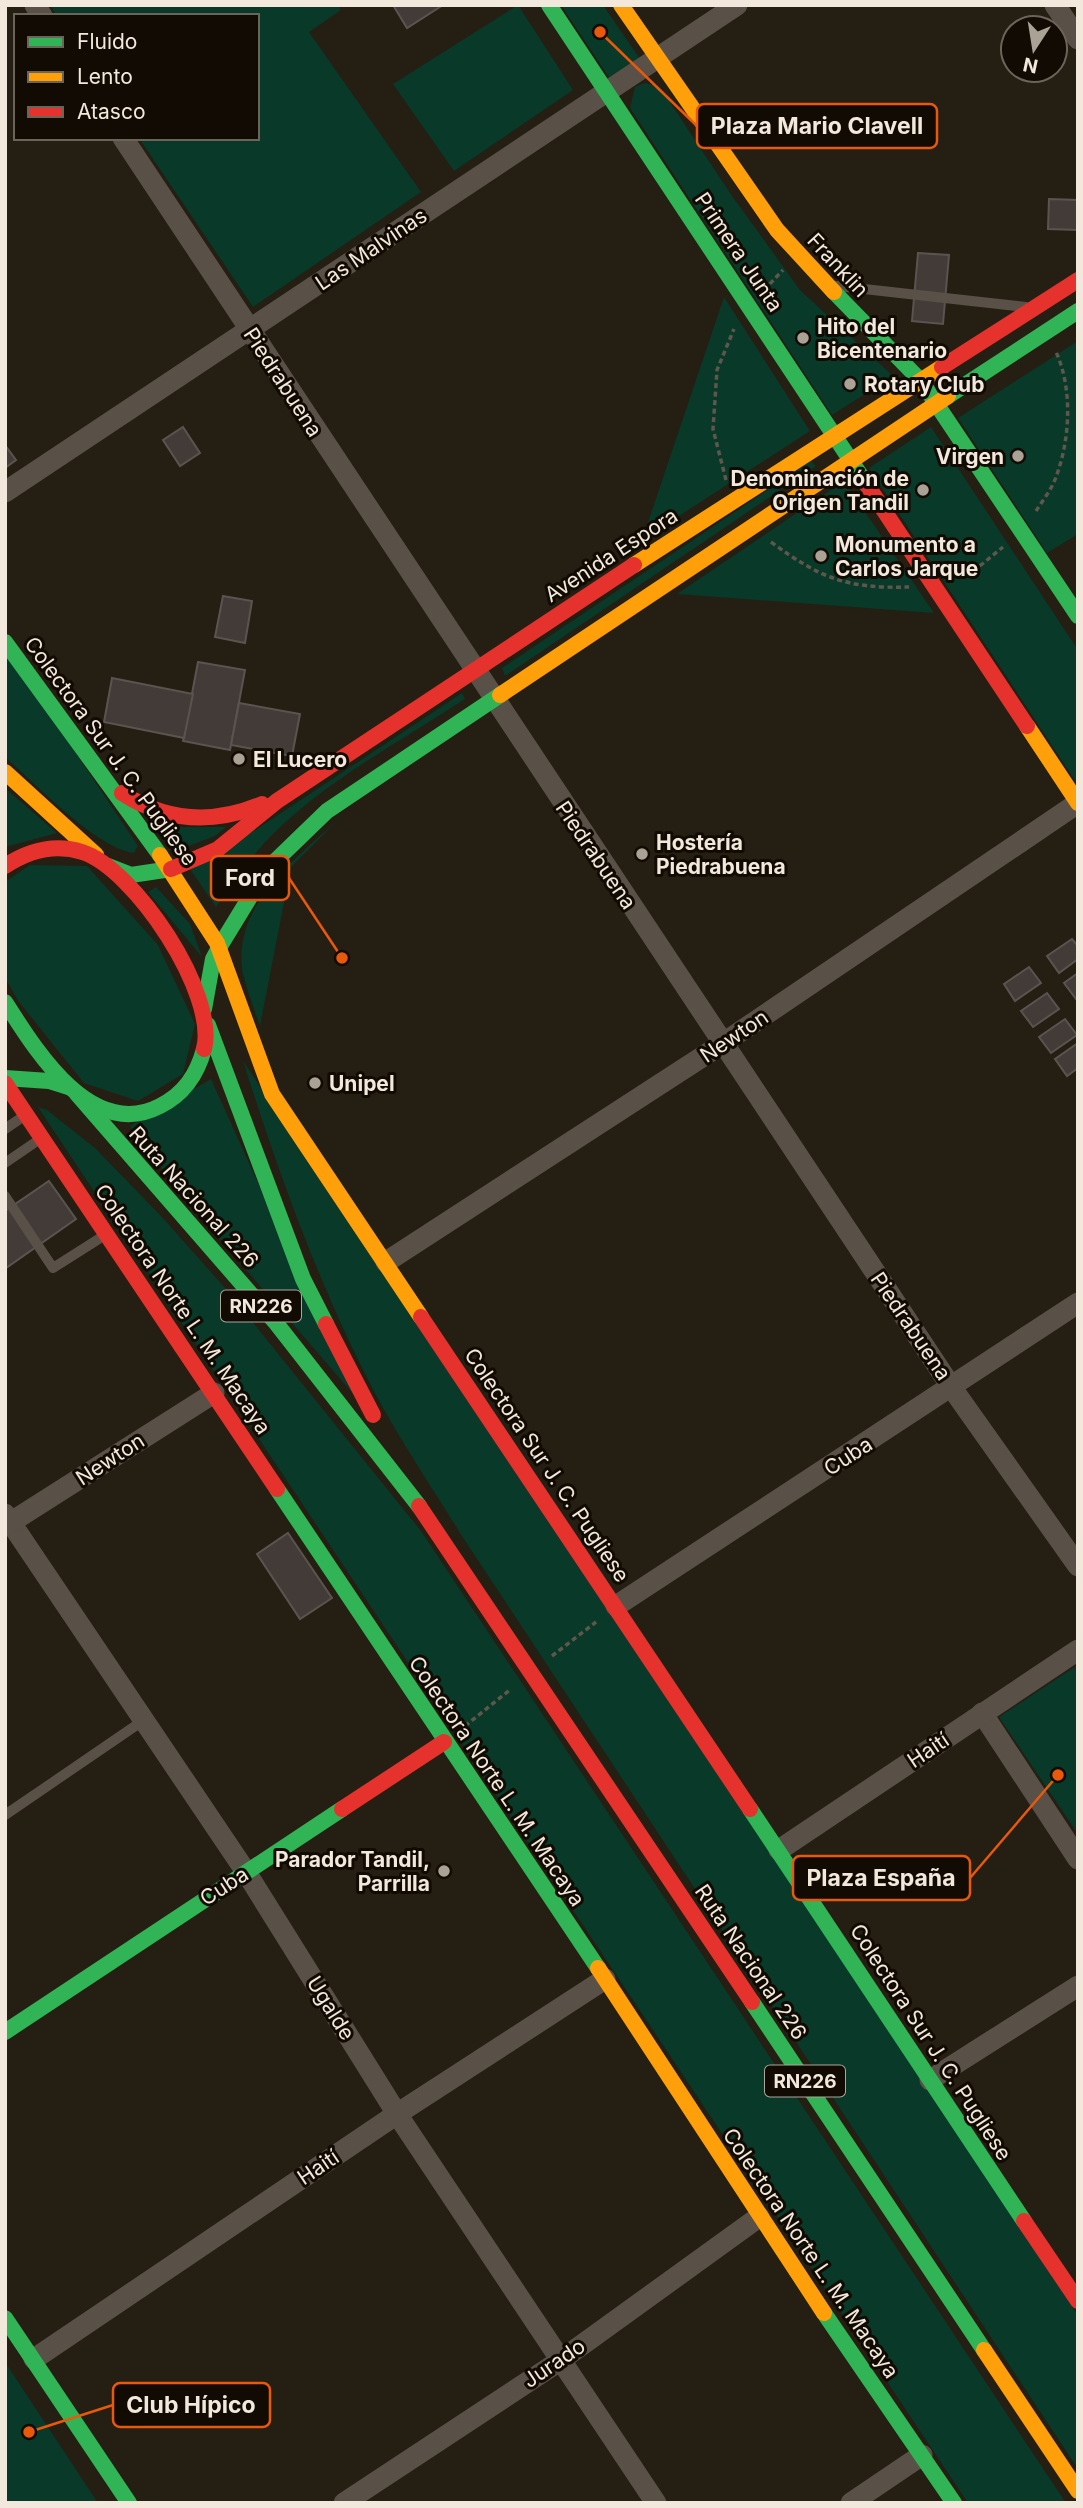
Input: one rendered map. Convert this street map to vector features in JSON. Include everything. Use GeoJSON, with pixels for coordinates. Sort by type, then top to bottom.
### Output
{"type":"FeatureCollection","features":[{"type":"Feature","properties":{"kind":"main road","name":"Primera Junta"},"geometry":{"type":"LineString","coordinates":[[550,5],[1078,803]]}},
{"type":"Feature","properties":{"kind":"main road","name":"Franklin"},"geometry":{"type":"LineString","coordinates":[[621,5],[777,230],[921,381],[1078,616]]}},
{"type":"Feature","properties":{"kind":"main road","name":"Avenida Espora"},"geometry":{"type":"LineString","coordinates":[[104,862],[131,874],[172,869],[218,849],[301,784],[473,669],[1078,280]]}},
{"type":"Feature","properties":{"kind":"main road"},"geometry":{"type":"LineString","coordinates":[[205,1013],[213,959],[220,946],[267,869],[306,828],[327,811],[851,459],[1078,311]]}},
{"type":"Feature","properties":{"kind":"main road","name":"Colectora Sur J. C. Pugliese"},"geometry":{"type":"LineString","coordinates":[[5,642],[45,701],[112,785],[172,869],[220,946],[247,1036],[272,1094],[1078,2301]]}},
{"type":"Feature","properties":{"kind":"main road","name":"Ruta Nacional 226"},"geometry":{"type":"LineString","coordinates":[[5,772],[104,862],[165,933],[188,974],[205,1013],[299,1268],[337,1350],[435,1526]]}},
{"type":"Feature","properties":{"kind":"main road"},"geometry":{"type":"LineString","coordinates":[[112,785],[141,806],[156,812],[207,820],[237,815],[301,784]]}},
{"type":"Feature","properties":{"kind":"main road"},"geometry":{"type":"LineString","coordinates":[[5,866],[24,855],[54,847],[80,850],[104,862]]}},
{"type":"Feature","properties":{"kind":"main road","name":"Ruta Nacional 226"},"geometry":{"type":"LineString","coordinates":[[5,1002],[42,1054],[276,1323],[435,1526],[1078,2491]]}},
{"type":"Feature","properties":{"kind":"main road","name":"Ruta Nacional 226"},"geometry":{"type":"LineString","coordinates":[[74,1091],[98,1106],[125,1112],[149,1110],[171,1102],[188,1088],[200,1070],[206,1046],[205,1013]]}},
{"type":"Feature","properties":{"kind":"main road"},"geometry":{"type":"LineString","coordinates":[[5,1080],[49,1081],[74,1091]]}},
{"type":"Feature","properties":{"kind":"main road","name":"Colectora Norte L. M. Macaya"},"geometry":{"type":"LineString","coordinates":[[5,1080],[444,1742],[605,1979],[759,2217],[954,2503]]}},
{"type":"Feature","properties":{"kind":"main road","name":"Cuba"},"geometry":{"type":"LineString","coordinates":[[5,2032],[444,1742]]}},
{"type":"Feature","properties":{"kind":"main road"},"geometry":{"type":"LineString","coordinates":[[5,2318],[129,2503]]}},
{"type":"Feature","properties":{"kind":"street","name":"Las Malvinas"},"geometry":{"type":"LineString","coordinates":[[5,492],[737,5]]}},
{"type":"Feature","properties":{"kind":"street"},"geometry":{"type":"LineString","coordinates":[[1055,5],[1078,39]]}},
{"type":"Feature","properties":{"kind":"street","name":"Piedrabuena"},"geometry":{"type":"LineString","coordinates":[[124,140],[952,1388],[1078,1566]]}},
{"type":"Feature","properties":{"kind":"street","name":"Newton"},"geometry":{"type":"LineString","coordinates":[[386,1262],[722,1044],[1078,803]]}},
{"type":"Feature","properties":{"kind":"street","name":"Cuba"},"geometry":{"type":"LineString","coordinates":[[616,1606],[1078,1303]]}},
{"type":"Feature","properties":{"kind":"street","name":"Newton"},"geometry":{"type":"LineString","coordinates":[[7,1521],[214,1392]]}},
{"type":"Feature","properties":{"kind":"street","name":"Ugalde"},"geometry":{"type":"LineString","coordinates":[[7,1521],[246,1872],[397,2114],[656,2503]]}},
{"type":"Feature","properties":{"kind":"street","name":"Haití"},"geometry":{"type":"LineString","coordinates":[[779,1850],[1078,1650]]}},
{"type":"Feature","properties":{"kind":"street"},"geometry":{"type":"LineString","coordinates":[[982,1713],[1078,1859]]}},
{"type":"Feature","properties":{"kind":"street","name":"Haití"},"geometry":{"type":"LineString","coordinates":[[34,2358],[397,2114],[605,1979]]}},
{"type":"Feature","properties":{"kind":"street"},"geometry":{"type":"LineString","coordinates":[[930,2080],[1078,1986]]}},
{"type":"Feature","properties":{"kind":"street","name":"Jurado"},"geometry":{"type":"LineString","coordinates":[[344,2503],[561,2360],[759,2217]]}},
{"type":"Feature","properties":{"kind":"street"},"geometry":{"type":"LineString","coordinates":[[851,2503],[922,2455]]}},
{"type":"Feature","properties":{"kind":"lane"},"geometry":{"type":"LineString","coordinates":[[828,285],[1033,307]]}},
{"type":"Feature","properties":{"kind":"lane"},"geometry":{"type":"LineString","coordinates":[[5,1129],[27,1114]]}},
{"type":"Feature","properties":{"kind":"lane"},"geometry":{"type":"LineString","coordinates":[[5,1163],[43,1138]]}},
{"type":"Feature","properties":{"kind":"lane"},"geometry":{"type":"LineString","coordinates":[[5,1196],[53,1268],[107,1233]]}},
{"type":"Feature","properties":{"kind":"lane"},"geometry":{"type":"LineString","coordinates":[[5,1815],[144,1720]]}},
{"type":"Feature","properties":{"kind":"path"},"geometry":{"type":"LineString","coordinates":[[444,1742],[616,1606]]}},
{"type":"Feature","properties":{"kind":"green space"},"geometry":{"type":"Polygon","coordinates":[[[50,5],[338,5],[341,10],[309,32],[421,192],[253,307],[140,140],[259,140],[259,14],[56,14],[50,5]]]}},
{"type":"Feature","properties":{"kind":"green space"},"geometry":{"type":"Polygon","coordinates":[[[518,5],[573,90],[454,171],[393,84],[518,5]]]}},
{"type":"Feature","properties":{"kind":"green space"},"geometry":{"type":"Polygon","coordinates":[[[561,5],[603,5],[640,59],[610,79],[561,5]]]}},
{"type":"Feature","properties":{"kind":"green space"},"geometry":{"type":"Polygon","coordinates":[[[645,83],[660,87],[730,193],[800,290],[893,376],[832,415],[630,108],[635,87],[645,83]]]}},
{"type":"Feature","properties":{"kind":"green space"},"geometry":{"type":"Polygon","coordinates":[[[724,297],[810,431],[642,540],[724,297]]]}},
{"type":"Feature","properties":{"kind":"green space"},"geometry":{"type":"Polygon","coordinates":[[[1078,341],[1078,534],[1047,553],[958,418],[1078,341]]]}},
{"type":"Feature","properties":{"kind":"green space"},"geometry":{"type":"Polygon","coordinates":[[[931,427],[1078,650],[1078,785],[869,468],[931,427]]]}},
{"type":"Feature","properties":{"kind":"green space"},"geometry":{"type":"Polygon","coordinates":[[[811,461],[816,466],[505,676],[502,668],[811,461]]]}},
{"type":"Feature","properties":{"kind":"green space"},"geometry":{"type":"Polygon","coordinates":[[[844,481],[934,613],[677,594],[844,481]]]}},
{"type":"Feature","properties":{"kind":"green space"},"geometry":{"type":"Polygon","coordinates":[[[5,647],[138,846],[134,853],[119,849],[84,827],[5,757],[5,647]]]}},
{"type":"Feature","properties":{"kind":"green space"},"geometry":{"type":"Polygon","coordinates":[[[462,693],[465,699],[343,777],[297,812],[260,848],[216,907],[190,869],[257,829],[462,693]]]}},
{"type":"Feature","properties":{"kind":"green space"},"geometry":{"type":"Polygon","coordinates":[[[5,788],[57,833],[5,847],[5,788]]]}},
{"type":"Feature","properties":{"kind":"green space"},"geometry":{"type":"Polygon","coordinates":[[[339,819],[291,867],[260,1026],[243,974],[242,950],[246,927],[270,886],[304,850],[339,819]]]}},
{"type":"Feature","properties":{"kind":"green space"},"geometry":{"type":"Polygon","coordinates":[[[164,827],[226,827],[215,836],[178,850],[164,827]]]}},
{"type":"Feature","properties":{"kind":"green space"},"geometry":{"type":"Polygon","coordinates":[[[30,865],[87,866],[158,945],[195,1024],[183,1074],[138,1101],[84,1083],[19,1002],[5,978],[5,882],[30,865]]]}},
{"type":"Feature","properties":{"kind":"green space"},"geometry":{"type":"Polygon","coordinates":[[[156,887],[190,924],[202,957],[148,892],[156,887]]]}},
{"type":"Feature","properties":{"kind":"green space"},"geometry":{"type":"Polygon","coordinates":[[[243,1061],[1078,2315],[1078,2469],[460,1533],[382,1406],[341,1323],[304,1237],[243,1061]]]}},
{"type":"Feature","properties":{"kind":"green space"},"geometry":{"type":"Polygon","coordinates":[[[211,1079],[354,1395],[185,1199],[130,1126],[211,1079]]]}},
{"type":"Feature","properties":{"kind":"green space"},"geometry":{"type":"Polygon","coordinates":[[[38,1107],[47,1110],[95,1148],[161,1216],[226,1289],[421,1531],[1066,2503],[968,2503],[38,1107]]]}},
{"type":"Feature","properties":{"kind":"green space"},"geometry":{"type":"Polygon","coordinates":[[[1078,1665],[1078,1834],[999,1717],[1078,1665]]]}},
{"type":"Feature","properties":{"kind":"green space"},"geometry":{"type":"Polygon","coordinates":[[[5,2362],[98,2503],[5,2503],[5,2362]]]}},
{"type":"Feature","properties":{"kind":"building"},"geometry":{"type":"Polygon","coordinates":[[[393,5],[443,5],[407,28],[393,5]]]}},
{"type":"Feature","properties":{"kind":"building"},"geometry":{"type":"Polygon","coordinates":[[[1049,199],[1078,200],[1078,230],[1048,229],[1049,199]]]}},
{"type":"Feature","properties":{"kind":"building"},"geometry":{"type":"Polygon","coordinates":[[[918,253],[949,255],[943,324],[912,321],[918,253]]]}},
{"type":"Feature","properties":{"kind":"building"},"geometry":{"type":"Polygon","coordinates":[[[183,427],[200,453],[180,466],[163,440],[183,427]]]}},
{"type":"Feature","properties":{"kind":"building"},"geometry":{"type":"Polygon","coordinates":[[[5,445],[16,460],[5,468],[5,445]]]}},
{"type":"Feature","properties":{"kind":"building"},"geometry":{"type":"Polygon","coordinates":[[[223,596],[252,601],[245,643],[215,637],[223,596]]]}},
{"type":"Feature","properties":{"kind":"building"},"geometry":{"type":"Polygon","coordinates":[[[198,662],[245,670],[230,750],[183,741],[198,662]]]}},
{"type":"Feature","properties":{"kind":"building"},"geometry":{"type":"Polygon","coordinates":[[[112,678],[193,694],[184,738],[104,722],[112,678]]]}},
{"type":"Feature","properties":{"kind":"building"},"geometry":{"type":"Polygon","coordinates":[[[239,703],[300,714],[292,756],[231,745],[239,703]]]}},
{"type":"Feature","properties":{"kind":"building"},"geometry":{"type":"Polygon","coordinates":[[[1072,939],[1078,946],[1078,959],[1059,973],[1047,956],[1072,939]]]}},
{"type":"Feature","properties":{"kind":"building"},"geometry":{"type":"Polygon","coordinates":[[[1029,967],[1041,983],[1015,1001],[1004,984],[1029,967]]]}},
{"type":"Feature","properties":{"kind":"building"},"geometry":{"type":"Polygon","coordinates":[[[1078,973],[1078,998],[1076,999],[1064,983],[1078,973]]]}},
{"type":"Feature","properties":{"kind":"building"},"geometry":{"type":"Polygon","coordinates":[[[1047,993],[1059,1009],[1033,1027],[1021,1011],[1047,993]]]}},
{"type":"Feature","properties":{"kind":"building"},"geometry":{"type":"Polygon","coordinates":[[[1065,1019],[1077,1035],[1051,1053],[1039,1037],[1065,1019]]]}},
{"type":"Feature","properties":{"kind":"building"},"geometry":{"type":"Polygon","coordinates":[[[1078,1043],[1078,1068],[1067,1076],[1055,1059],[1078,1043]]]}},
{"type":"Feature","properties":{"kind":"building"},"geometry":{"type":"Polygon","coordinates":[[[49,1181],[76,1219],[6,1268],[5,1211],[49,1181]]]}},
{"type":"Feature","properties":{"kind":"building"},"geometry":{"type":"Polygon","coordinates":[[[288,1533],[332,1598],[300,1619],[257,1554],[288,1533]]]}},
{"type":"Feature","properties":{"kind":"traffic: fast"},"geometry":{"type":"LineString","coordinates":[[549,5],[867,485]]}},
{"type":"Feature","properties":{"kind":"traffic: fast"},"geometry":{"type":"LineString","coordinates":[[834,292],[921,381],[1078,616]]}},
{"type":"Feature","properties":{"kind":"traffic: fast"},"geometry":{"type":"LineString","coordinates":[[948,396],[1078,311]]}},
{"type":"Feature","properties":{"kind":"traffic: fast"},"geometry":{"type":"LineString","coordinates":[[5,642],[160,855]]}},
{"type":"Feature","properties":{"kind":"traffic: fast"},"geometry":{"type":"LineString","coordinates":[[220,946],[267,869],[327,811],[500,695]]}},
{"type":"Feature","properties":{"kind":"traffic: fast"},"geometry":{"type":"LineString","coordinates":[[108,866],[131,875],[171,869]]}},
{"type":"Feature","properties":{"kind":"traffic: fast"},"geometry":{"type":"LineString","coordinates":[[204,1009],[213,959],[220,946]]}},
{"type":"Feature","properties":{"kind":"traffic: fast"},"geometry":{"type":"LineString","coordinates":[[5,1002],[32,1043],[68,1085],[89,1101],[111,1112],[135,1114],[160,1106],[176,1096],[198,1067],[204,1049]]}},
{"type":"Feature","properties":{"kind":"traffic: fast"},"geometry":{"type":"LineString","coordinates":[[208,1025],[303,1279],[326,1324]]}},
{"type":"Feature","properties":{"kind":"traffic: fast"},"geometry":{"type":"LineString","coordinates":[[5,1078],[49,1081],[71,1088]]}},
{"type":"Feature","properties":{"kind":"traffic: fast"},"geometry":{"type":"LineString","coordinates":[[77,1094],[276,1323],[419,1506]]}},
{"type":"Feature","properties":{"kind":"traffic: fast"},"geometry":{"type":"LineString","coordinates":[[277,1489],[598,1968]]}},
{"type":"Feature","properties":{"kind":"traffic: fast"},"geometry":{"type":"LineString","coordinates":[[5,2032],[342,1809]]}},
{"type":"Feature","properties":{"kind":"traffic: fast"},"geometry":{"type":"LineString","coordinates":[[750,1809],[1024,2221]]}},
{"type":"Feature","properties":{"kind":"traffic: fast"},"geometry":{"type":"LineString","coordinates":[[752,2002],[984,2350]]}},
{"type":"Feature","properties":{"kind":"traffic: fast"},"geometry":{"type":"LineString","coordinates":[[824,2313],[954,2503]]}},
{"type":"Feature","properties":{"kind":"traffic: fast"},"geometry":{"type":"LineString","coordinates":[[5,2318],[129,2503]]}},
{"type":"Feature","properties":{"kind":"traffic: slow"},"geometry":{"type":"LineString","coordinates":[[621,5],[777,230],[834,292]]}},
{"type":"Feature","properties":{"kind":"traffic: slow"},"geometry":{"type":"LineString","coordinates":[[634,565],[942,367]]}},
{"type":"Feature","properties":{"kind":"traffic: slow"},"geometry":{"type":"LineString","coordinates":[[500,695],[948,396]]}},
{"type":"Feature","properties":{"kind":"traffic: slow"},"geometry":{"type":"LineString","coordinates":[[1027,726],[1078,803]]}},
{"type":"Feature","properties":{"kind":"traffic: slow"},"geometry":{"type":"LineString","coordinates":[[5,772],[96,855]]}},
{"type":"Feature","properties":{"kind":"traffic: slow"},"geometry":{"type":"LineString","coordinates":[[160,855],[217,943],[272,1094],[421,1317]]}},
{"type":"Feature","properties":{"kind":"traffic: slow"},"geometry":{"type":"LineString","coordinates":[[598,1968],[824,2313]]}},
{"type":"Feature","properties":{"kind":"traffic: slow"},"geometry":{"type":"LineString","coordinates":[[984,2350],[1078,2491]]}},
{"type":"Feature","properties":{"kind":"traffic: jam"},"geometry":{"type":"LineString","coordinates":[[942,367],[1078,280]]}},
{"type":"Feature","properties":{"kind":"traffic: jam"},"geometry":{"type":"LineString","coordinates":[[867,485],[1027,726]]}},
{"type":"Feature","properties":{"kind":"traffic: jam"},"geometry":{"type":"LineString","coordinates":[[171,869],[218,849],[277,801],[634,565]]}},
{"type":"Feature","properties":{"kind":"traffic: jam"},"geometry":{"type":"LineString","coordinates":[[122,793],[156,810],[190,817],[226,815],[262,804]]}},
{"type":"Feature","properties":{"kind":"traffic: jam"},"geometry":{"type":"LineString","coordinates":[[5,866],[42,850],[72,849],[103,863],[125,882],[168,936],[185,967],[198,997],[205,1025],[204,1049]]}},
{"type":"Feature","properties":{"kind":"traffic: jam"},"geometry":{"type":"LineString","coordinates":[[5,1083],[277,1489]]}},
{"type":"Feature","properties":{"kind":"traffic: jam"},"geometry":{"type":"LineString","coordinates":[[421,1317],[750,1809]]}},
{"type":"Feature","properties":{"kind":"traffic: jam"},"geometry":{"type":"LineString","coordinates":[[326,1324],[373,1415]]}},
{"type":"Feature","properties":{"kind":"traffic: jam"},"geometry":{"type":"LineString","coordinates":[[419,1506],[752,2002]]}},
{"type":"Feature","properties":{"kind":"traffic: jam"},"geometry":{"type":"LineString","coordinates":[[342,1809],[444,1742]]}},
{"type":"Feature","properties":{"kind":"traffic: jam"},"geometry":{"type":"LineString","coordinates":[[1024,2221],[1078,2301]]}},
{"type":"Feature","properties":{"kind":"place","name":"Plaza Mario Clavell"},"geometry":{"type":"Point","coordinates":[600,32]}},
{"type":"Feature","properties":{"kind":"place","name":"Hito del Bicentenario"},"geometry":{"type":"Point","coordinates":[803,338]}},
{"type":"Feature","properties":{"kind":"place","name":"Rotary Club"},"geometry":{"type":"Point","coordinates":[850,384]}},
{"type":"Feature","properties":{"kind":"place","name":"Virgen"},"geometry":{"type":"Point","coordinates":[1018,456]}},
{"type":"Feature","properties":{"kind":"place","name":"Denominación de Origen Tandil"},"geometry":{"type":"Point","coordinates":[923,490]}},
{"type":"Feature","properties":{"kind":"place","name":"Monumento a Carlos Jarque"},"geometry":{"type":"Point","coordinates":[821,556]}},
{"type":"Feature","properties":{"kind":"place","name":"El Lucero"},"geometry":{"type":"Point","coordinates":[239,759]}},
{"type":"Feature","properties":{"kind":"place","name":"Hostería Piedrabuena"},"geometry":{"type":"Point","coordinates":[642,854]}},
{"type":"Feature","properties":{"kind":"place","name":"Ford"},"geometry":{"type":"Point","coordinates":[342,958]}},
{"type":"Feature","properties":{"kind":"place","name":"Unipel"},"geometry":{"type":"Point","coordinates":[315,1083]}},
{"type":"Feature","properties":{"kind":"place","name":"Plaza España"},"geometry":{"type":"Point","coordinates":[1058,1775]}},
{"type":"Feature","properties":{"kind":"place","name":"Parador Tandil, Parrilla"},"geometry":{"type":"Point","coordinates":[444,1871]}},
{"type":"Feature","properties":{"kind":"place","name":"Club Hípico"},"geometry":{"type":"Point","coordinates":[29,2432]}}]}
